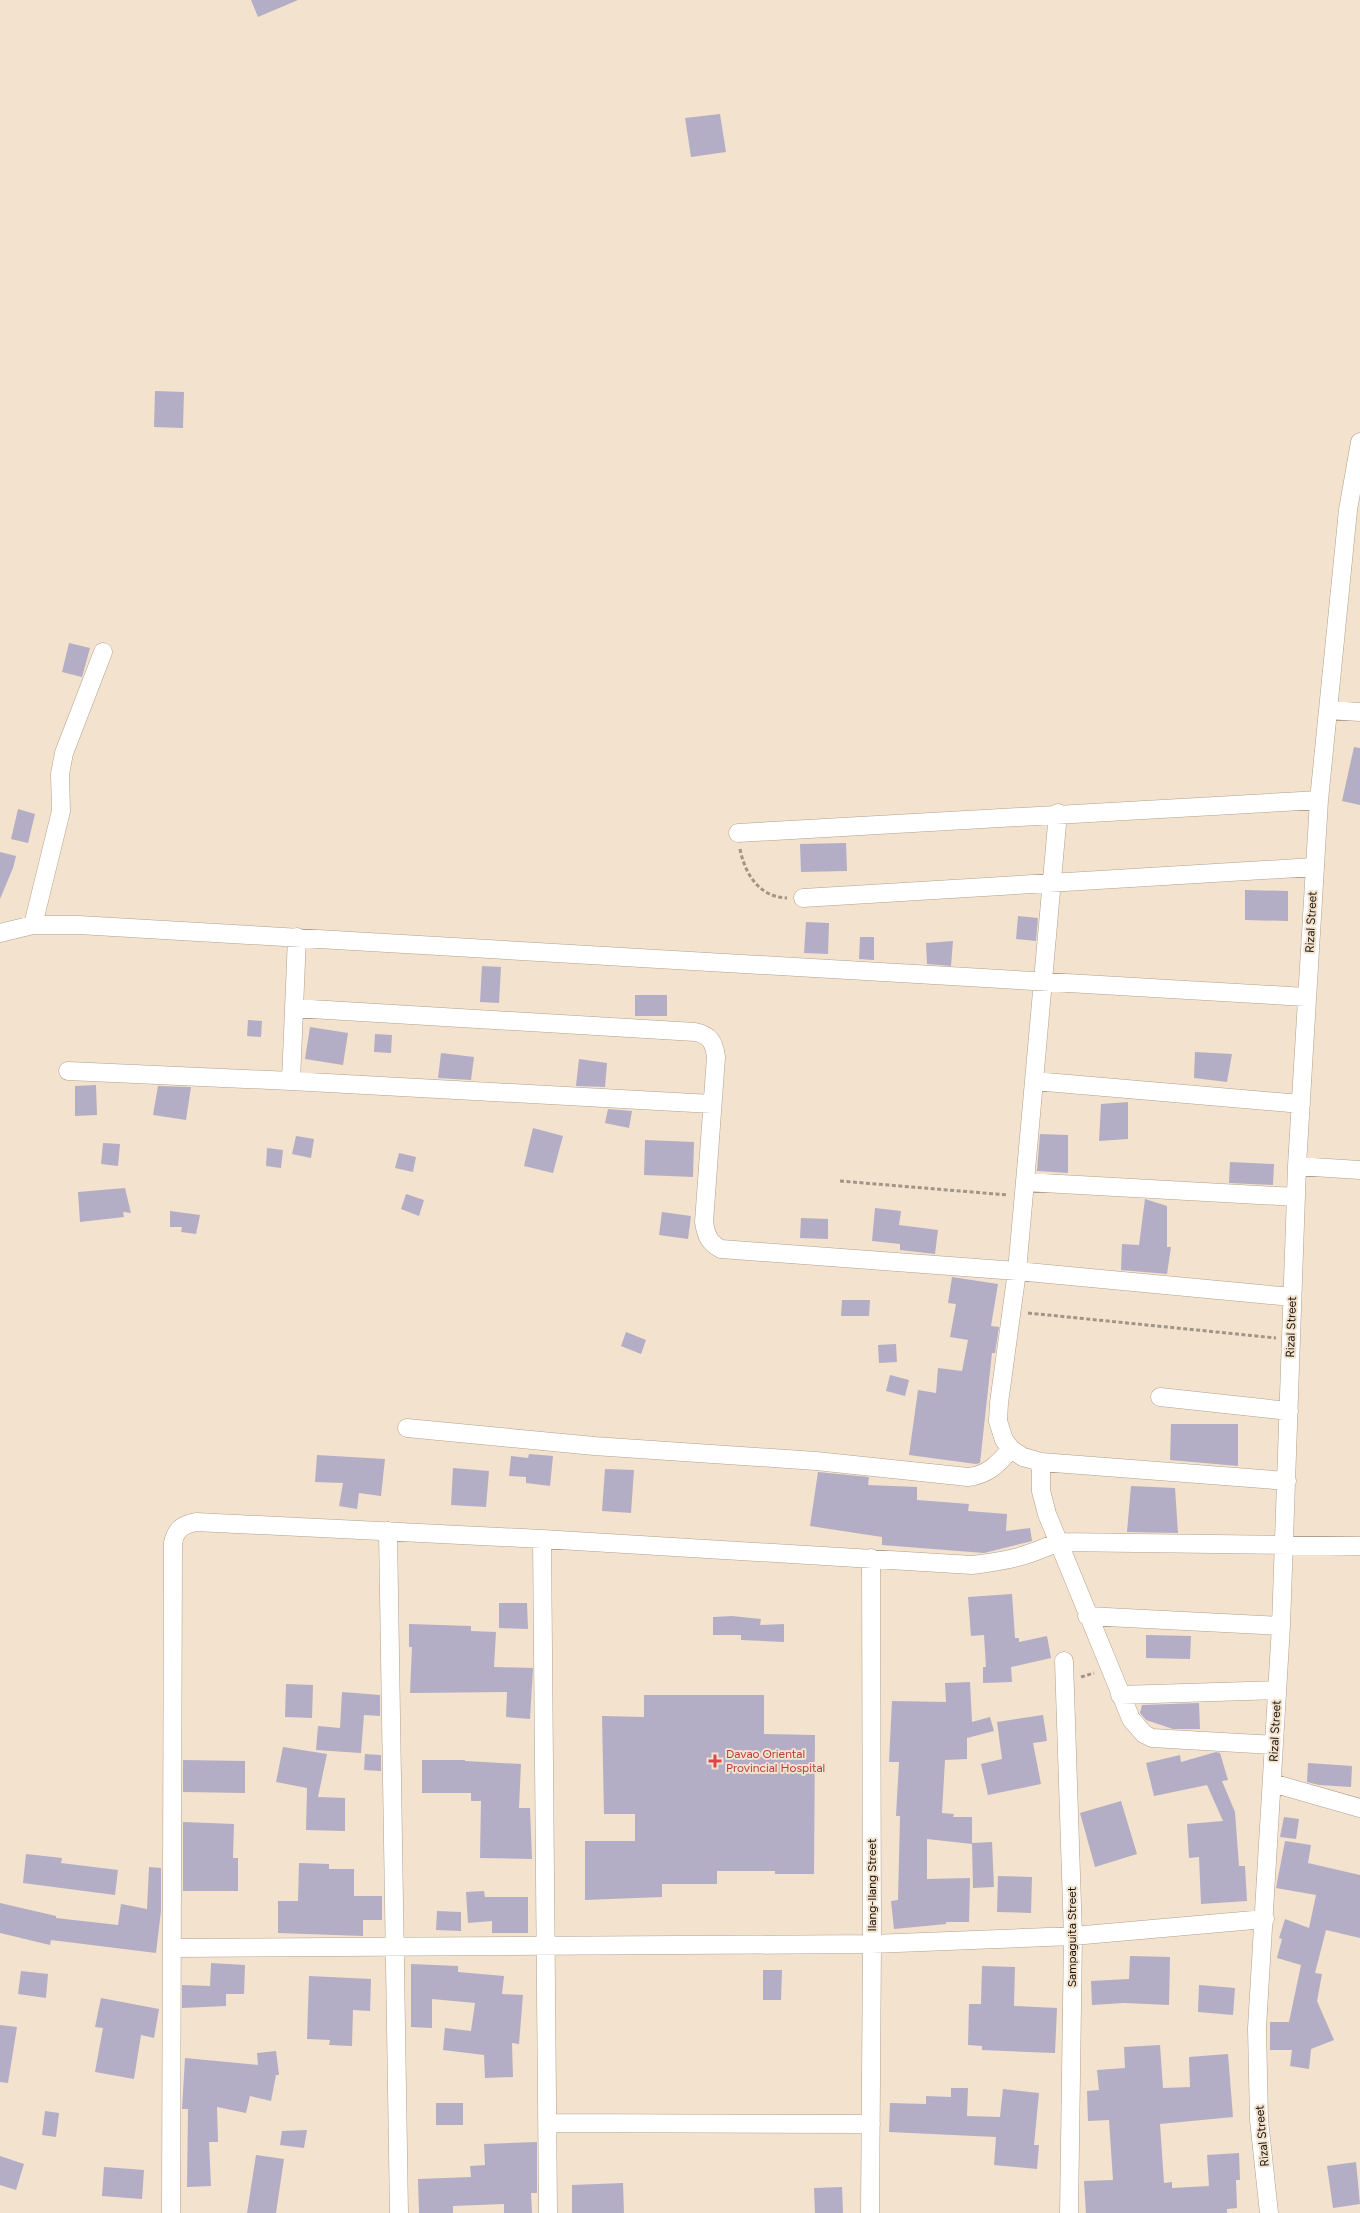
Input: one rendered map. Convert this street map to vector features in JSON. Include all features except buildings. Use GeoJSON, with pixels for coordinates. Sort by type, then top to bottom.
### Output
{"type":"FeatureCollection","features":[{"type":"Feature","properties":{"kind":"street","name":"Rizal Street"},"geometry":{"type":"LineString","coordinates":[[1269,2213],[1259,2120],[1258,2047],[1281,1626],[1297,1166],[1319,800],[1330,710],[1348,510],[1360,442]]}},
{"type":"Feature","properties":{"kind":"street"},"geometry":{"type":"LineString","coordinates":[[33,925],[61,811],[60,774],[64,754],[103,652]]}},
{"type":"Feature","properties":{"kind":"street"},"geometry":{"type":"LineString","coordinates":[[1330,710],[1360,712]]}},
{"type":"Feature","properties":{"kind":"street"},"geometry":{"type":"LineString","coordinates":[[738,833],[1319,800]]}},
{"type":"Feature","properties":{"kind":"street"},"geometry":{"type":"LineString","coordinates":[[1058,814],[1017,1271],[999,1402],[998,1421],[1004,1440],[1011,1450],[1023,1457],[1041,1462],[1287,1481]]}},
{"type":"Feature","properties":{"kind":"street"},"geometry":{"type":"LineString","coordinates":[[803,898],[1314,867]]}},
{"type":"Feature","properties":{"kind":"street"},"geometry":{"type":"LineString","coordinates":[[0,933],[33,925],[79,925],[645,956],[1043,983],[1306,997]]}},
{"type":"Feature","properties":{"kind":"street"},"geometry":{"type":"LineString","coordinates":[[291,1081],[297,937]]}},
{"type":"Feature","properties":{"kind":"street"},"geometry":{"type":"LineString","coordinates":[[294,1008],[706,1034],[715,1048],[704,1222],[706,1232],[713,1245],[732,1251],[1017,1271],[1292,1297]]}},
{"type":"Feature","properties":{"kind":"street"},"geometry":{"type":"LineString","coordinates":[[68,1071],[712,1104]]}},
{"type":"Feature","properties":{"kind":"street"},"geometry":{"type":"LineString","coordinates":[[1034,1081],[1301,1104]]}},
{"type":"Feature","properties":{"kind":"street"},"geometry":{"type":"LineString","coordinates":[[1297,1166],[1360,1170]]}},
{"type":"Feature","properties":{"kind":"street"},"geometry":{"type":"LineString","coordinates":[[1025,1189],[1296,1198]]}},
{"type":"Feature","properties":{"kind":"street"},"geometry":{"type":"LineString","coordinates":[[1160,1397],[1289,1411]]}},
{"type":"Feature","properties":{"kind":"street"},"geometry":{"type":"LineString","coordinates":[[407,1428],[594,1446],[816,1461],[968,1477],[980,1476],[989,1471],[1011,1450]]}},
{"type":"Feature","properties":{"kind":"street"},"geometry":{"type":"LineString","coordinates":[[1041,1462],[1041,1491],[1058,1542],[1120,1695],[1137,1728],[1152,1738],[1274,1745]]}},
{"type":"Feature","properties":{"kind":"street"},"geometry":{"type":"LineString","coordinates":[[171,2213],[173,1553],[175,1534],[180,1527],[196,1522],[542,1538],[972,1564],[1008,1561],[1034,1553],[1058,1542],[1360,1546]]}},
{"type":"Feature","properties":{"kind":"street"},"geometry":{"type":"LineString","coordinates":[[388,1532],[399,2213]]}},
{"type":"Feature","properties":{"kind":"street"},"geometry":{"type":"LineString","coordinates":[[542,1538],[548,2213]]}},
{"type":"Feature","properties":{"kind":"street","name":"Ilang-Ilang Street"},"geometry":{"type":"LineString","coordinates":[[870,2213],[872,1944],[871,1558]]}},
{"type":"Feature","properties":{"kind":"street"},"geometry":{"type":"LineString","coordinates":[[1088,1616],[1281,1626]]}},
{"type":"Feature","properties":{"kind":"street","name":"Sampaguita Street"},"geometry":{"type":"LineString","coordinates":[[1064,1661],[1073,1936],[1069,2213]]}},
{"type":"Feature","properties":{"kind":"street"},"geometry":{"type":"LineString","coordinates":[[1120,1695],[1277,1690]]}},
{"type":"Feature","properties":{"kind":"street"},"geometry":{"type":"LineString","coordinates":[[1272,1783],[1360,1808]]}},
{"type":"Feature","properties":{"kind":"street"},"geometry":{"type":"LineString","coordinates":[[172,1948],[872,1944],[1073,1936],[1264,1919]]}},
{"type":"Feature","properties":{"kind":"street"},"geometry":{"type":"LineString","coordinates":[[547,2123],[871,2124]]}},
{"type":"Feature","properties":{"kind":"path"},"geometry":{"type":"LineString","coordinates":[[738,833],[746,870],[754,883],[764,892],[783,898],[803,898]]}},
{"type":"Feature","properties":{"kind":"path"},"geometry":{"type":"LineString","coordinates":[[840,1181],[1025,1189]]}},
{"type":"Feature","properties":{"kind":"path"},"geometry":{"type":"LineString","coordinates":[[1012,1311],[1291,1340]]}},
{"type":"Feature","properties":{"kind":"path"},"geometry":{"type":"LineString","coordinates":[[1065,1682],[1109,1668]]}},
{"type":"Feature","properties":{"kind":"place","name":"Davao Oriental Provincial Hospital"},"geometry":{"type":"Point","coordinates":[715,1761]}}]}
